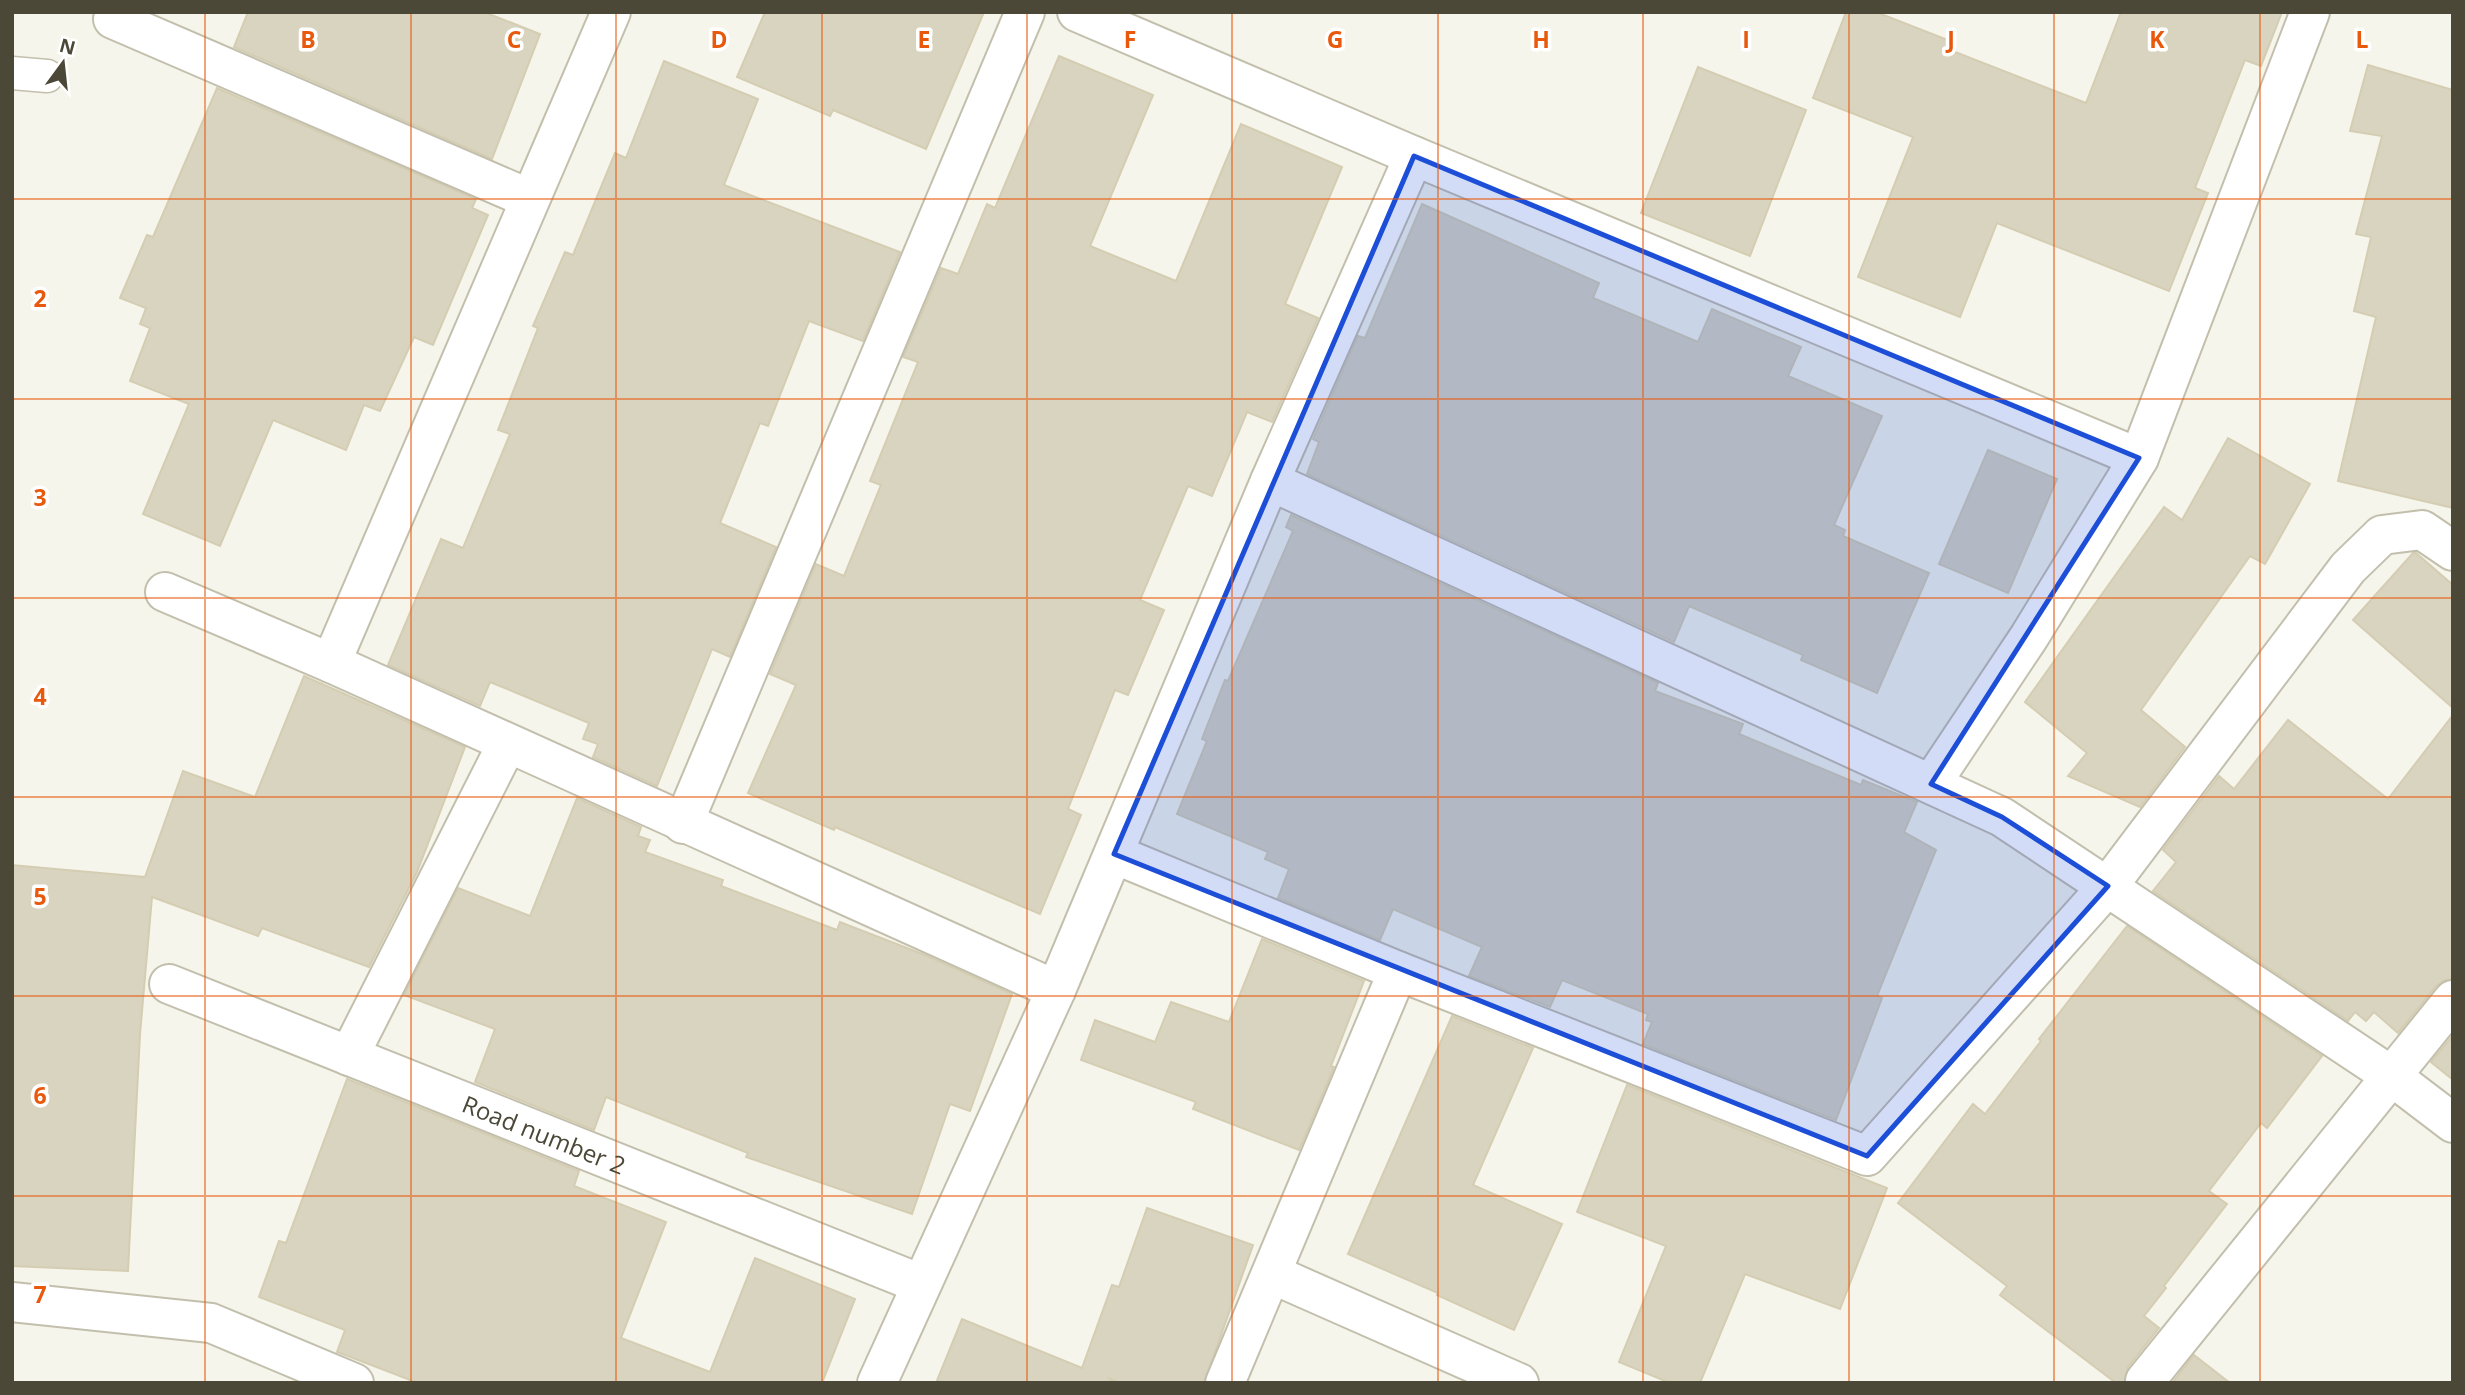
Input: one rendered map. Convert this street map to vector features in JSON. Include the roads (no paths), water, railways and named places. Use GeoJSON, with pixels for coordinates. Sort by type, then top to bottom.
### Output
{"type":"FeatureCollection","features":[{"type":"Feature","properties":{"kind":"street"},"geometry":{"type":"LineString","coordinates":[[331,663],[611,12]]}},
{"type":"Feature","properties":{"kind":"street"},"geometry":{"type":"LineString","coordinates":[[683,824],[1025,12]]}},
{"type":"Feature","properties":{"kind":"street"},"geometry":{"type":"LineString","coordinates":[[1077,12],[2139,458]]}},
{"type":"Feature","properties":{"kind":"street"},"geometry":{"type":"LineString","coordinates":[[1931,785],[2029,637],[2139,458],[2310,12]]}},
{"type":"Feature","properties":{"kind":"street"},"geometry":{"type":"LineString","coordinates":[[113,19],[530,199]]}},
{"type":"Feature","properties":{"kind":"street"},"geometry":{"type":"LineString","coordinates":[[877,1383],[1056,990],[1270,481],[1415,156]]}},
{"type":"Feature","properties":{"kind":"street"},"geometry":{"type":"LineString","coordinates":[[1270,481],[2002,817],[2390,1075],[2453,1123]]}},
{"type":"Feature","properties":{"kind":"street"},"geometry":{"type":"LineString","coordinates":[[1114,854],[1398,971],[1867,1156],[2108,886],[2356,559],[2382,535],[2422,530],[2453,551]]}},
{"type":"Feature","properties":{"kind":"street"},"geometry":{"type":"LineString","coordinates":[[165,592],[331,663],[1056,990]]}},
{"type":"Feature","properties":{"kind":"street"},"geometry":{"type":"LineString","coordinates":[[349,1056],[507,744]]}},
{"type":"Feature","properties":{"kind":"street"},"geometry":{"type":"LineString","coordinates":[[1225,1383],[1398,971]]}},
{"type":"Feature","properties":{"kind":"street","name":"Road number 2"},"geometry":{"type":"LineString","coordinates":[[169,984],[921,1284]]}},
{"type":"Feature","properties":{"kind":"street"},"geometry":{"type":"LineString","coordinates":[[2145,1381],[2453,1000]]}},
{"type":"Feature","properties":{"kind":"street"},"geometry":{"type":"LineString","coordinates":[[1272,1274],[1519,1383]]}},
{"type":"Feature","properties":{"kind":"street"},"geometry":{"type":"LineString","coordinates":[[12,1302],[211,1323],[354,1383]]}},
{"type":"Feature","properties":{"kind":"lane"},"geometry":{"type":"LineString","coordinates":[[12,73],[47,76]]}}]}
